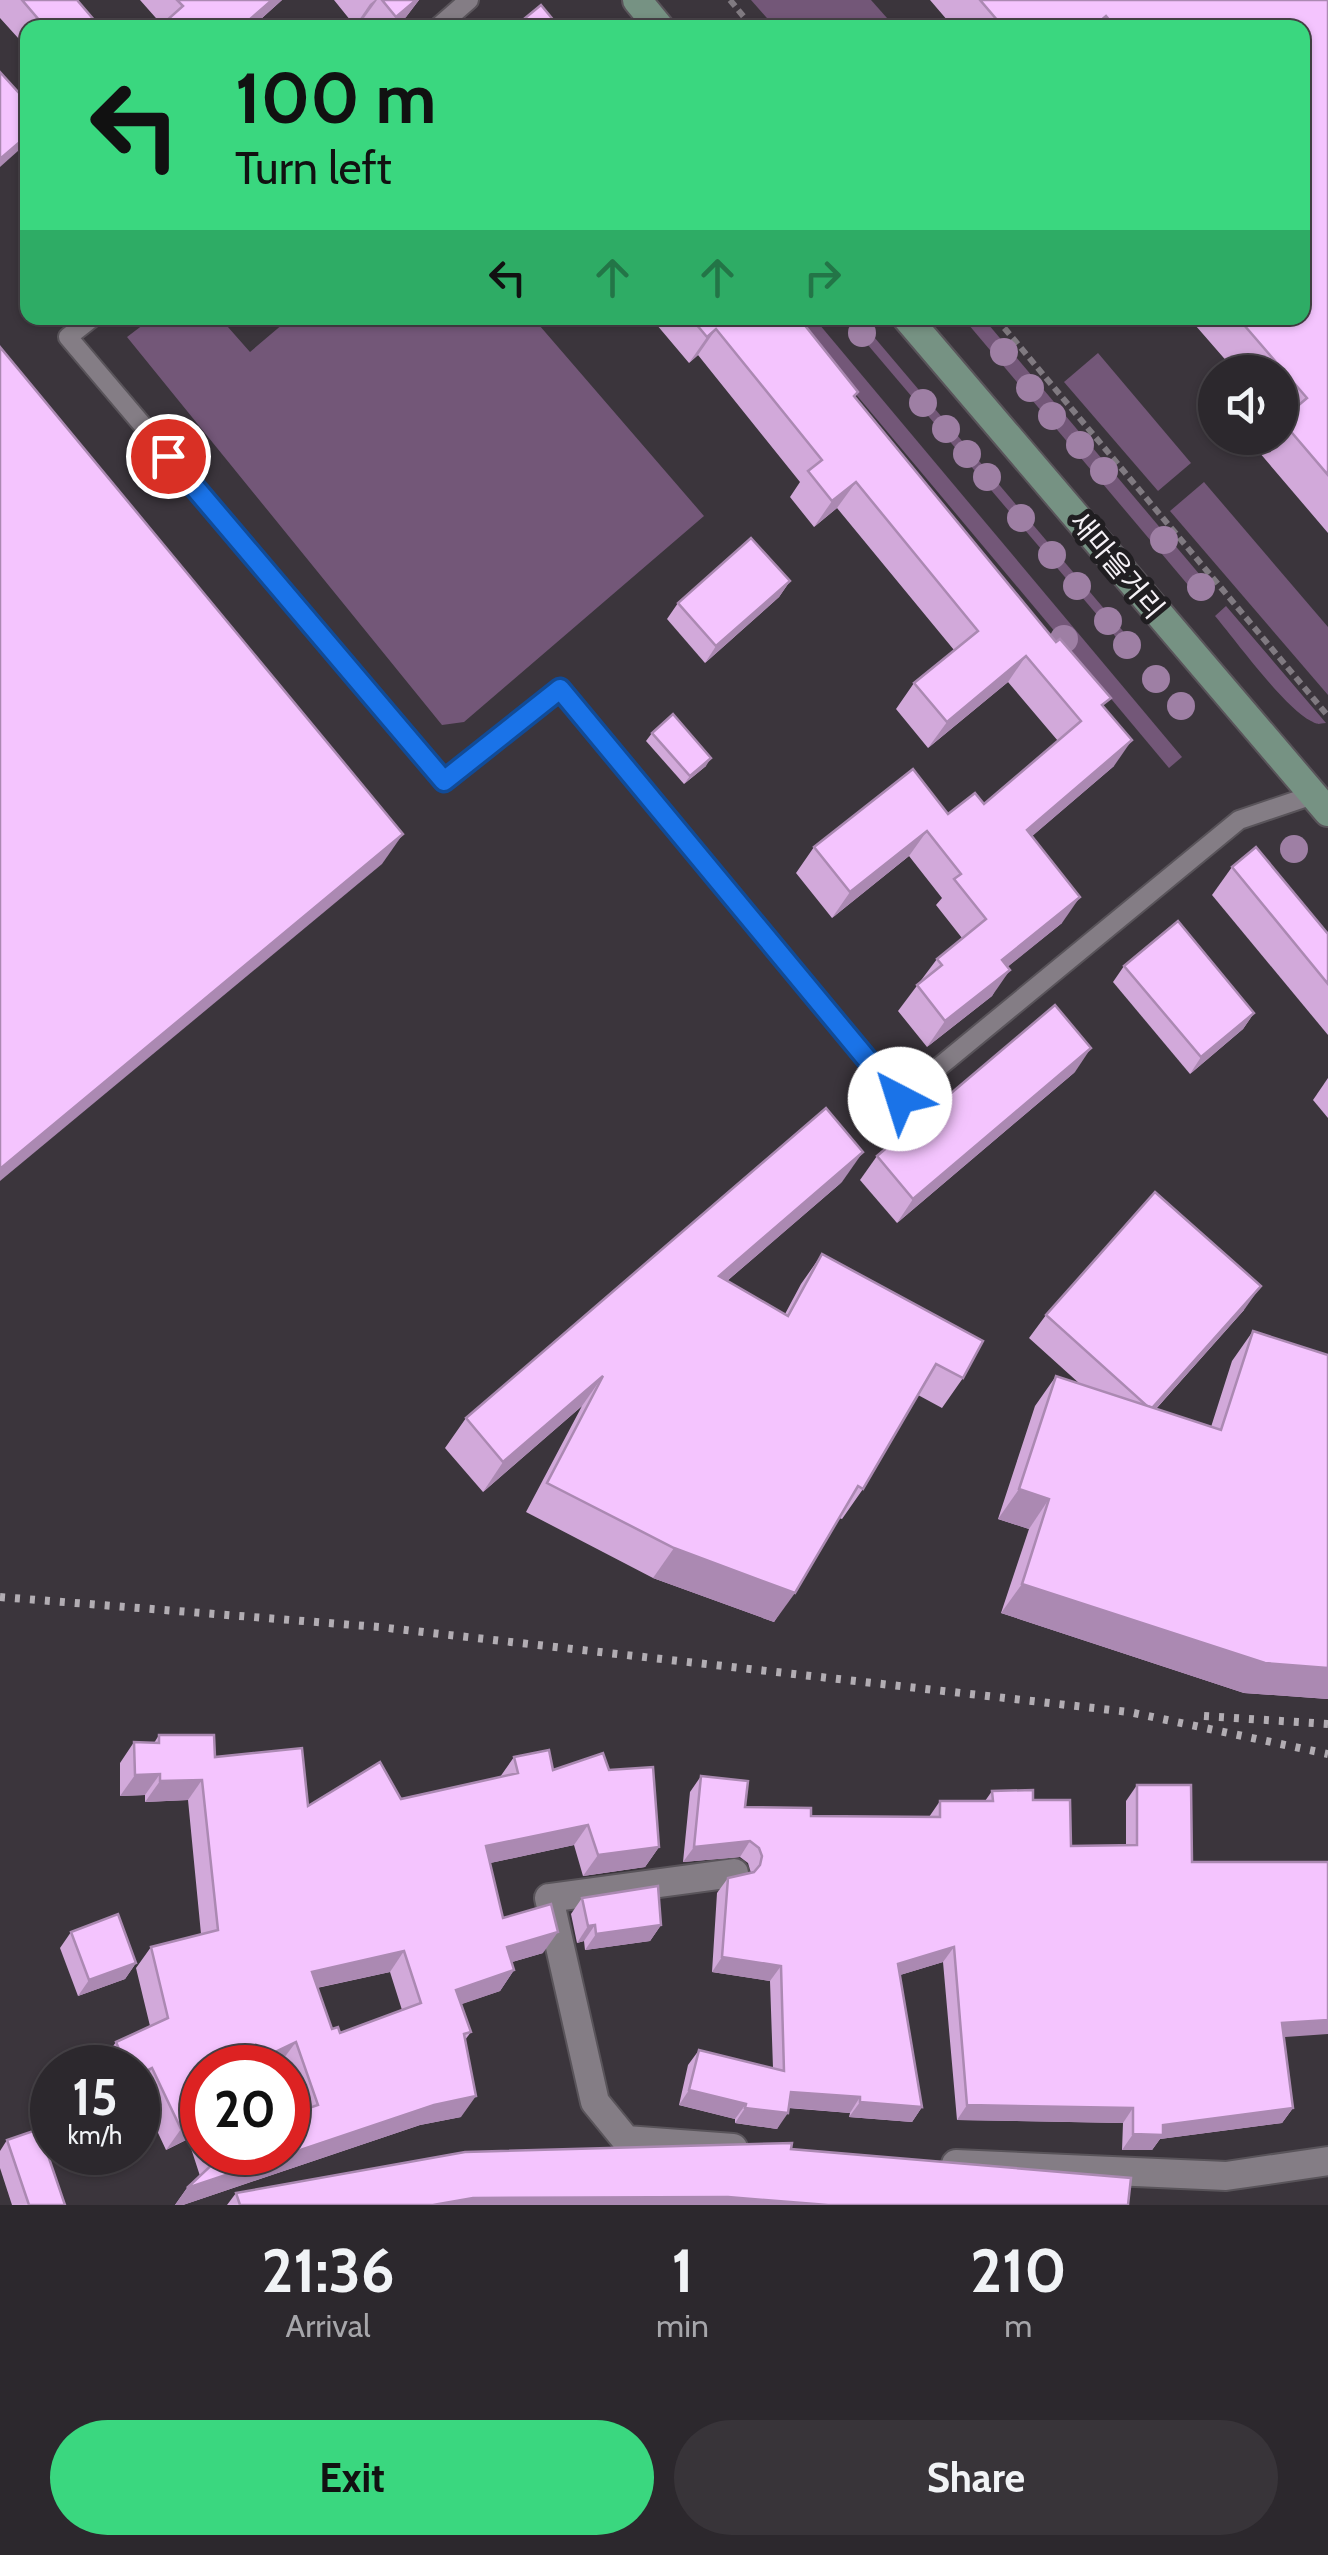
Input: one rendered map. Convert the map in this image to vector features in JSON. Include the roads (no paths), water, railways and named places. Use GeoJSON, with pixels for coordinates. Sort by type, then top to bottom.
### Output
{"type":"FeatureCollection","features":[{"type":"Feature","properties":{"kind":"main road"},"geometry":{"type":"LineString","coordinates":[[637,0],[653,20]]}},
{"type":"Feature","properties":{"kind":"main road","name":"새마을거리"},"geometry":{"type":"LineString","coordinates":[[913,325],[1323,796]]}},
{"type":"Feature","properties":{"kind":"street"},"geometry":{"type":"LineString","coordinates":[[734,1874],[549,1898],[596,2102],[626,2140],[766,2150]]}},
{"type":"Feature","properties":{"kind":"street"},"geometry":{"type":"LineString","coordinates":[[925,2162],[1226,2176],[1328,2161]]}},
{"type":"Feature","properties":{"kind":"lane"},"geometry":{"type":"LineString","coordinates":[[446,20],[470,0]]}},
{"type":"Feature","properties":{"kind":"lane"},"geometry":{"type":"LineString","coordinates":[[83,325],[68,337],[444,781],[560,689],[900,1099],[1239,820],[1323,796]]}},
{"type":"Feature","properties":{"kind":"railway"},"geometry":{"type":"LineString","coordinates":[[0,1597],[379,1627],[1129,1712],[1328,1754]]}},
{"type":"Feature","properties":{"kind":"railway"},"geometry":{"type":"LineString","coordinates":[[1204,1716],[1328,1724]]}}]}
